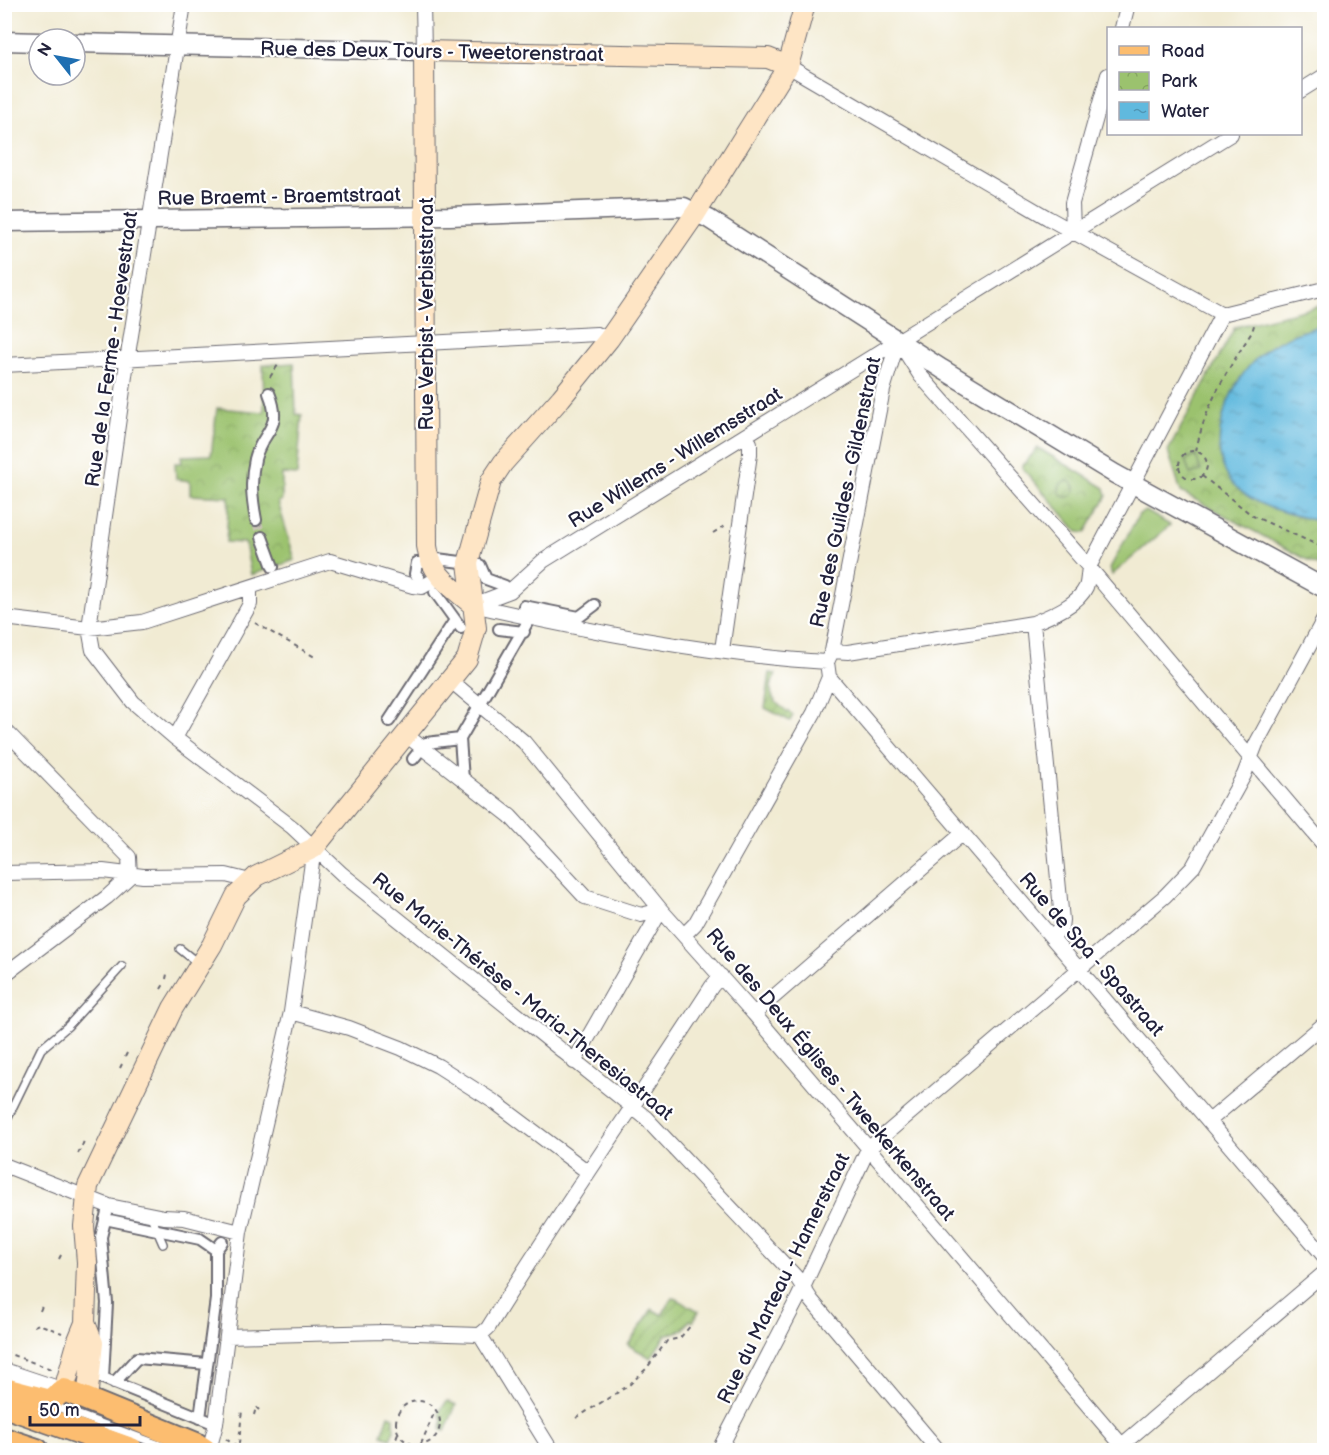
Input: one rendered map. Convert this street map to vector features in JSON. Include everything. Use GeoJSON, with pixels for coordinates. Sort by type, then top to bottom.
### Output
{"type":"FeatureCollection","features":[{"type":"Feature","properties":{"kind":"highway"},"geometry":{"type":"LineString","coordinates":[[4,1405],[130,1450]]}},
{"type":"Feature","properties":{"kind":"highway"},"geometry":{"type":"LineString","coordinates":[[4,1423],[82,1450]]}},
{"type":"Feature","properties":{"kind":"main road"},"geometry":{"type":"LineString","coordinates":[[57,1395],[85,1323],[88,1186],[172,1008],[200,965],[236,896],[250,880],[282,861],[314,848],[467,659],[474,643],[476,628],[468,563],[491,481],[502,463],[561,398],[609,339],[696,213],[788,66],[805,4]]}},
{"type":"Feature","properties":{"kind":"main road","name":"Rue des Deux Tours - Tweetorenstraat"},"geometry":{"type":"LineString","coordinates":[[424,51],[768,58],[788,66]]}},
{"type":"Feature","properties":{"kind":"main road","name":"Rue Verbist - Verbiststraat"},"geometry":{"type":"LineString","coordinates":[[424,51],[427,216],[427,546],[429,561],[437,576],[473,605]]}},
{"type":"Feature","properties":{"kind":"main road"},"geometry":{"type":"LineString","coordinates":[[84,1408],[93,1343],[85,1323]]}},
{"type":"Feature","properties":{"kind":"main road"},"geometry":{"type":"LineString","coordinates":[[6,1377],[57,1395],[84,1408],[196,1444],[207,1450]]}},
{"type":"Feature","properties":{"kind":"main road"},"geometry":{"type":"LineString","coordinates":[[4,1439],[37,1450]]}},
{"type":"Feature","properties":{"kind":"street","name":"Rue de la Ferme - Hoevestraat"},"geometry":{"type":"LineString","coordinates":[[89,628],[149,220],[184,4]]}},
{"type":"Feature","properties":{"kind":"street","name":"Rue Verbist - Verbiststraat"},"geometry":{"type":"LineString","coordinates":[[423,4],[424,51]]}},
{"type":"Feature","properties":{"kind":"street"},"geometry":{"type":"LineString","coordinates":[[1122,27],[1128,4]]}},
{"type":"Feature","properties":{"kind":"street"},"geometry":{"type":"LineString","coordinates":[[4,41],[27,42]]}},
{"type":"Feature","properties":{"kind":"street","name":"Rue des Deux Tours - Tweetorenstraat"},"geometry":{"type":"LineString","coordinates":[[87,43],[424,51]]}},
{"type":"Feature","properties":{"kind":"street"},"geometry":{"type":"LineString","coordinates":[[788,66],[1073,231],[1222,314],[1324,289]]}},
{"type":"Feature","properties":{"kind":"street"},"geometry":{"type":"LineString","coordinates":[[1302,90],[1324,76]]}},
{"type":"Feature","properties":{"kind":"street"},"geometry":{"type":"LineString","coordinates":[[1073,231],[1072,203],[1107,79]]}},
{"type":"Feature","properties":{"kind":"street","name":"Rue Willems - Willemsstraat"},"geometry":{"type":"LineString","coordinates":[[473,605],[510,591],[543,561],[1229,135]]}},
{"type":"Feature","properties":{"kind":"street","name":"Rue Braemt - Braemtstraat"},"geometry":{"type":"LineString","coordinates":[[4,222],[427,216],[684,207],[959,380],[1133,484],[1324,588]]}},
{"type":"Feature","properties":{"kind":"street"},"geometry":{"type":"LineString","coordinates":[[473,605],[526,618],[722,650],[830,657],[848,652],[1033,623],[1055,614],[1084,590],[1089,567],[1222,314]]}},
{"type":"Feature","properties":{"kind":"street"},"geometry":{"type":"LineString","coordinates":[[4,365],[597,334],[609,339]]}},
{"type":"Feature","properties":{"kind":"street"},"geometry":{"type":"LineString","coordinates":[[898,341],[920,375],[1089,567],[1324,845]]}},
{"type":"Feature","properties":{"kind":"street","name":"Rue des Guildes - Gildenstraat"},"geometry":{"type":"LineString","coordinates":[[829,677],[830,657],[884,387],[898,341]]}},
{"type":"Feature","properties":{"kind":"street"},"geometry":{"type":"LineString","coordinates":[[942,400],[959,380]]}},
{"type":"Feature","properties":{"kind":"street"},"geometry":{"type":"LineString","coordinates":[[256,520],[251,492],[255,456],[273,428],[275,407],[269,393]]}},
{"type":"Feature","properties":{"kind":"street"},"geometry":{"type":"LineString","coordinates":[[722,650],[750,454],[750,443],[745,436]]}},
{"type":"Feature","properties":{"kind":"street"},"geometry":{"type":"LineString","coordinates":[[261,537],[273,567]]}},
{"type":"Feature","properties":{"kind":"street"},"geometry":{"type":"LineString","coordinates":[[4,618],[89,628],[142,622],[250,589],[330,561],[414,586],[422,586],[461,562]]}},
{"type":"Feature","properties":{"kind":"street"},"geometry":{"type":"LineString","coordinates":[[419,577],[415,574],[417,563],[422,563]]}},
{"type":"Feature","properties":{"kind":"street"},"geometry":{"type":"LineString","coordinates":[[476,564],[480,565],[486,579],[505,585]]}},
{"type":"Feature","properties":{"kind":"street"},"geometry":{"type":"LineString","coordinates":[[389,721],[458,624],[437,576]]}},
{"type":"Feature","properties":{"kind":"street"},"geometry":{"type":"LineString","coordinates":[[175,738],[250,604],[250,589]]}},
{"type":"Feature","properties":{"kind":"street"},"geometry":{"type":"LineString","coordinates":[[516,596],[526,618]]}},
{"type":"Feature","properties":{"kind":"street"},"geometry":{"type":"LineString","coordinates":[[499,629],[526,618],[579,617],[596,605]]}},
{"type":"Feature","properties":{"kind":"street"},"geometry":{"type":"LineString","coordinates":[[463,779],[460,739],[526,618]]}},
{"type":"Feature","properties":{"kind":"street","name":"Rue du Marteau - Hamerstraat"},"geometry":{"type":"LineString","coordinates":[[719,1450],[803,1286],[868,1149],[1165,896],[1193,867],[1324,619]]}},
{"type":"Feature","properties":{"kind":"street"},"geometry":{"type":"LineString","coordinates":[[1033,623],[1062,920],[1061,928],[1052,937]]}},
{"type":"Feature","properties":{"kind":"street","name":"Rue Marie-Thérèse - Maria-Theresiastraat"},"geometry":{"type":"LineString","coordinates":[[89,628],[93,650],[112,678],[133,702],[175,738],[292,827],[342,874],[646,1118],[803,1286],[812,1301],[938,1450]]}},
{"type":"Feature","properties":{"kind":"street"},"geometry":{"type":"LineString","coordinates":[[685,934],[695,924],[814,713],[829,677]]}},
{"type":"Feature","properties":{"kind":"street","name":"Rue de Spa - Spastraat"},"geometry":{"type":"LineString","coordinates":[[829,677],[1324,1256]]}},
{"type":"Feature","properties":{"kind":"street","name":"Rue des Deux Églises - Tweekerkenstraat"},"geometry":{"type":"LineString","coordinates":[[450,680],[524,742],[661,910],[685,934],[754,1014],[1121,1449]]}},
{"type":"Feature","properties":{"kind":"street"},"geometry":{"type":"LineString","coordinates":[[4,729],[129,857],[130,876]]}},
{"type":"Feature","properties":{"kind":"street"},"geometry":{"type":"LineString","coordinates":[[405,735],[510,816],[585,897],[641,915],[661,910]]}},
{"type":"Feature","properties":{"kind":"street"},"geometry":{"type":"LineString","coordinates":[[412,759],[426,743],[460,739]]}},
{"type":"Feature","properties":{"kind":"street"},"geometry":{"type":"LineString","coordinates":[[754,1014],[963,833]]}},
{"type":"Feature","properties":{"kind":"street"},"geometry":{"type":"LineString","coordinates":[[207,1450],[216,1424],[240,1232],[291,1012],[314,848]]}},
{"type":"Feature","properties":{"kind":"street"},"geometry":{"type":"LineString","coordinates":[[4,873],[103,872],[130,876],[226,875],[250,880]]}},
{"type":"Feature","properties":{"kind":"street"},"geometry":{"type":"LineString","coordinates":[[4,975],[107,897],[130,876]]}},
{"type":"Feature","properties":{"kind":"street"},"geometry":{"type":"LineString","coordinates":[[574,1062],[661,910]]}},
{"type":"Feature","properties":{"kind":"street"},"geometry":{"type":"LineString","coordinates":[[480,1335],[712,986],[721,976]]}},
{"type":"Feature","properties":{"kind":"street"},"geometry":{"type":"LineString","coordinates":[[291,1012],[349,1028],[401,1048],[438,1066],[496,1103],[588,1172]]}},
{"type":"Feature","properties":{"kind":"street"},"geometry":{"type":"LineString","coordinates":[[1209,1121],[1324,1024]]}},
{"type":"Feature","properties":{"kind":"street"},"geometry":{"type":"LineString","coordinates":[[4,1165],[109,1206],[150,1214],[160,1223]]}},
{"type":"Feature","properties":{"kind":"street"},"geometry":{"type":"LineString","coordinates":[[200,1418],[222,1248],[160,1223],[106,1216],[101,1237],[107,1303],[99,1377],[200,1418],[212,1422]]}},
{"type":"Feature","properties":{"kind":"street"},"geometry":{"type":"LineString","coordinates":[[160,1223],[184,1218],[240,1232]]}},
{"type":"Feature","properties":{"kind":"street"},"geometry":{"type":"LineString","coordinates":[[1121,1449],[1324,1274]]}},
{"type":"Feature","properties":{"kind":"street"},"geometry":{"type":"LineString","coordinates":[[227,1336],[384,1332],[480,1335]]}},
{"type":"Feature","properties":{"kind":"street"},"geometry":{"type":"LineString","coordinates":[[480,1335],[550,1450]]}},
{"type":"Feature","properties":{"kind":"street"},"geometry":{"type":"LineString","coordinates":[[114,1383],[137,1358],[207,1364]]}},
{"type":"Feature","properties":{"kind":"lane"},"geometry":{"type":"LineString","coordinates":[[180,949],[200,965]]}},
{"type":"Feature","properties":{"kind":"lane"},"geometry":{"type":"LineString","coordinates":[[4,1125],[41,1049],[68,1026],[122,966]]}},
{"type":"Feature","properties":{"kind":"lane"},"geometry":{"type":"LineString","coordinates":[[160,1223],[163,1244]]}},
{"type":"Feature","properties":{"kind":"lane"},"geometry":{"type":"LineString","coordinates":[[84,1408],[170,1450]]}},
{"type":"Feature","properties":{"kind":"path"},"geometry":{"type":"LineString","coordinates":[[1196,452],[1203,421],[1212,397],[1252,332],[1255,322]]}},
{"type":"Feature","properties":{"kind":"path"},"geometry":{"type":"LineString","coordinates":[[1196,452],[1203,456],[1207,464],[1202,476],[1189,479],[1179,469],[1179,460],[1184,454],[1196,452]]}},
{"type":"Feature","properties":{"kind":"path"},"geometry":{"type":"LineString","coordinates":[[1174,470],[1179,469]]}},
{"type":"Feature","properties":{"kind":"path"},"geometry":{"type":"LineString","coordinates":[[1202,476],[1252,516],[1324,548]]}},
{"type":"Feature","properties":{"kind":"path"},"geometry":{"type":"LineString","coordinates":[[713,533],[731,522]]}},
{"type":"Feature","properties":{"kind":"path"},"geometry":{"type":"LineString","coordinates":[[252,621],[315,657]]}},
{"type":"Feature","properties":{"kind":"path"},"geometry":{"type":"LineString","coordinates":[[166,979],[167,974]]}},
{"type":"Feature","properties":{"kind":"path"},"geometry":{"type":"LineString","coordinates":[[161,989],[164,984]]}},
{"type":"Feature","properties":{"kind":"path"},"geometry":{"type":"LineString","coordinates":[[125,1057],[128,1051]]}},
{"type":"Feature","properties":{"kind":"path"},"geometry":{"type":"LineString","coordinates":[[120,1068],[122,1064]]}},
{"type":"Feature","properties":{"kind":"path"},"geometry":{"type":"LineString","coordinates":[[78,1154],[84,1141]]}},
{"type":"Feature","properties":{"kind":"path"},"geometry":{"type":"LineString","coordinates":[[59,1259],[63,1251]]}},
{"type":"Feature","properties":{"kind":"path"},"geometry":{"type":"LineString","coordinates":[[40,1311],[42,1306]]}},
{"type":"Feature","properties":{"kind":"path"},"geometry":{"type":"LineString","coordinates":[[576,1418],[628,1386],[646,1370],[668,1341],[680,1338],[692,1324]]}},
{"type":"Feature","properties":{"kind":"path"},"geometry":{"type":"LineString","coordinates":[[34,1326],[42,1329]]}},
{"type":"Feature","properties":{"kind":"path"},"geometry":{"type":"LineString","coordinates":[[38,1328],[63,1334]]}},
{"type":"Feature","properties":{"kind":"path"},"geometry":{"type":"LineString","coordinates":[[628,1386],[630,1391]]}},
{"type":"Feature","properties":{"kind":"path"},"geometry":{"type":"LineString","coordinates":[[393,1446],[398,1433],[397,1417],[407,1405],[419,1401],[435,1410],[440,1420],[438,1431],[433,1438],[421,1444],[415,1445],[407,1442],[398,1433]]}},
{"type":"Feature","properties":{"kind":"path"},"geometry":{"type":"LineString","coordinates":[[254,1415],[256,1407],[260,1410]]}},
{"type":"Feature","properties":{"kind":"path"},"geometry":{"type":"LineString","coordinates":[[239,1444],[242,1409]]}},
{"type":"Feature","properties":{"kind":"path"},"geometry":{"type":"LineString","coordinates":[[421,1444],[435,1410]]}},
{"type":"Feature","properties":{"kind":"path"},"geometry":{"type":"LineString","coordinates":[[580,1416],[583,1420]]}},
{"type":"Feature","properties":{"kind":"path"},"geometry":{"type":"LineString","coordinates":[[227,1440],[241,1450]]}},
{"type":"Feature","properties":{"kind":"path"},"geometry":{"type":"LineString","coordinates":[[412,1450],[415,1445]]}},
{"type":"Feature","properties":{"kind":"green space"},"geometry":{"type":"Polygon","coordinates":[[[1324,305],[1324,325],[1281,340],[1266,350],[1247,369],[1228,401],[1220,438],[1221,456],[1226,473],[1246,495],[1278,510],[1324,523],[1324,569],[1181,492],[1168,451],[1235,327],[1324,305]]]}},
{"type":"Feature","properties":{"kind":"green space"},"geometry":{"type":"Polygon","coordinates":[[[294,363],[296,414],[302,415],[297,475],[282,474],[282,500],[278,502],[295,560],[251,575],[245,543],[226,542],[229,497],[190,495],[190,481],[176,479],[175,463],[182,463],[181,456],[211,455],[217,408],[264,412],[263,365],[294,363]]]}},
{"type":"Feature","properties":{"kind":"green space"},"geometry":{"type":"Polygon","coordinates":[[[1038,448],[1105,488],[1107,496],[1085,533],[1078,532],[1023,469],[1022,466],[1038,448]]]}},
{"type":"Feature","properties":{"kind":"green space"},"geometry":{"type":"Polygon","coordinates":[[[1196,456],[1201,471],[1190,474],[1185,460],[1196,456]]]}},
{"type":"Feature","properties":{"kind":"green space"},"geometry":{"type":"Polygon","coordinates":[[[1067,481],[1073,483],[1075,489],[1073,495],[1067,497],[1061,495],[1059,489],[1061,483],[1067,481]]]}},
{"type":"Feature","properties":{"kind":"green space"},"geometry":{"type":"Polygon","coordinates":[[[1146,511],[1170,525],[1112,575],[1110,568],[1139,514],[1146,511]]]}},
{"type":"Feature","properties":{"kind":"green space"},"geometry":{"type":"Polygon","coordinates":[[[770,673],[776,674],[771,688],[773,698],[793,715],[790,721],[765,708],[770,673]]]}},
{"type":"Feature","properties":{"kind":"green space"},"geometry":{"type":"Polygon","coordinates":[[[673,1297],[699,1311],[693,1322],[690,1320],[683,1330],[666,1335],[651,1358],[628,1345],[652,1309],[662,1315],[673,1297]]]}},
{"type":"Feature","properties":{"kind":"green space"},"geometry":{"type":"Polygon","coordinates":[[[447,1401],[456,1405],[445,1431],[441,1430],[442,1420],[439,1412],[447,1401]]]}},
{"type":"Feature","properties":{"kind":"green space"},"geometry":{"type":"Polygon","coordinates":[[[389,1415],[394,1417],[394,1430],[390,1438],[382,1435],[389,1415]]]}},
{"type":"Feature","properties":{"kind":"water"},"geometry":{"type":"Polygon","coordinates":[[[1324,325],[1324,523],[1266,506],[1245,495],[1226,473],[1220,456],[1219,438],[1228,401],[1247,368],[1266,350],[1281,340],[1324,325]]]}},
{"type":"Feature","properties":{"kind":"tunnel"},"geometry":{"type":"LineString","coordinates":[[256,520],[262,537]]}}]}
